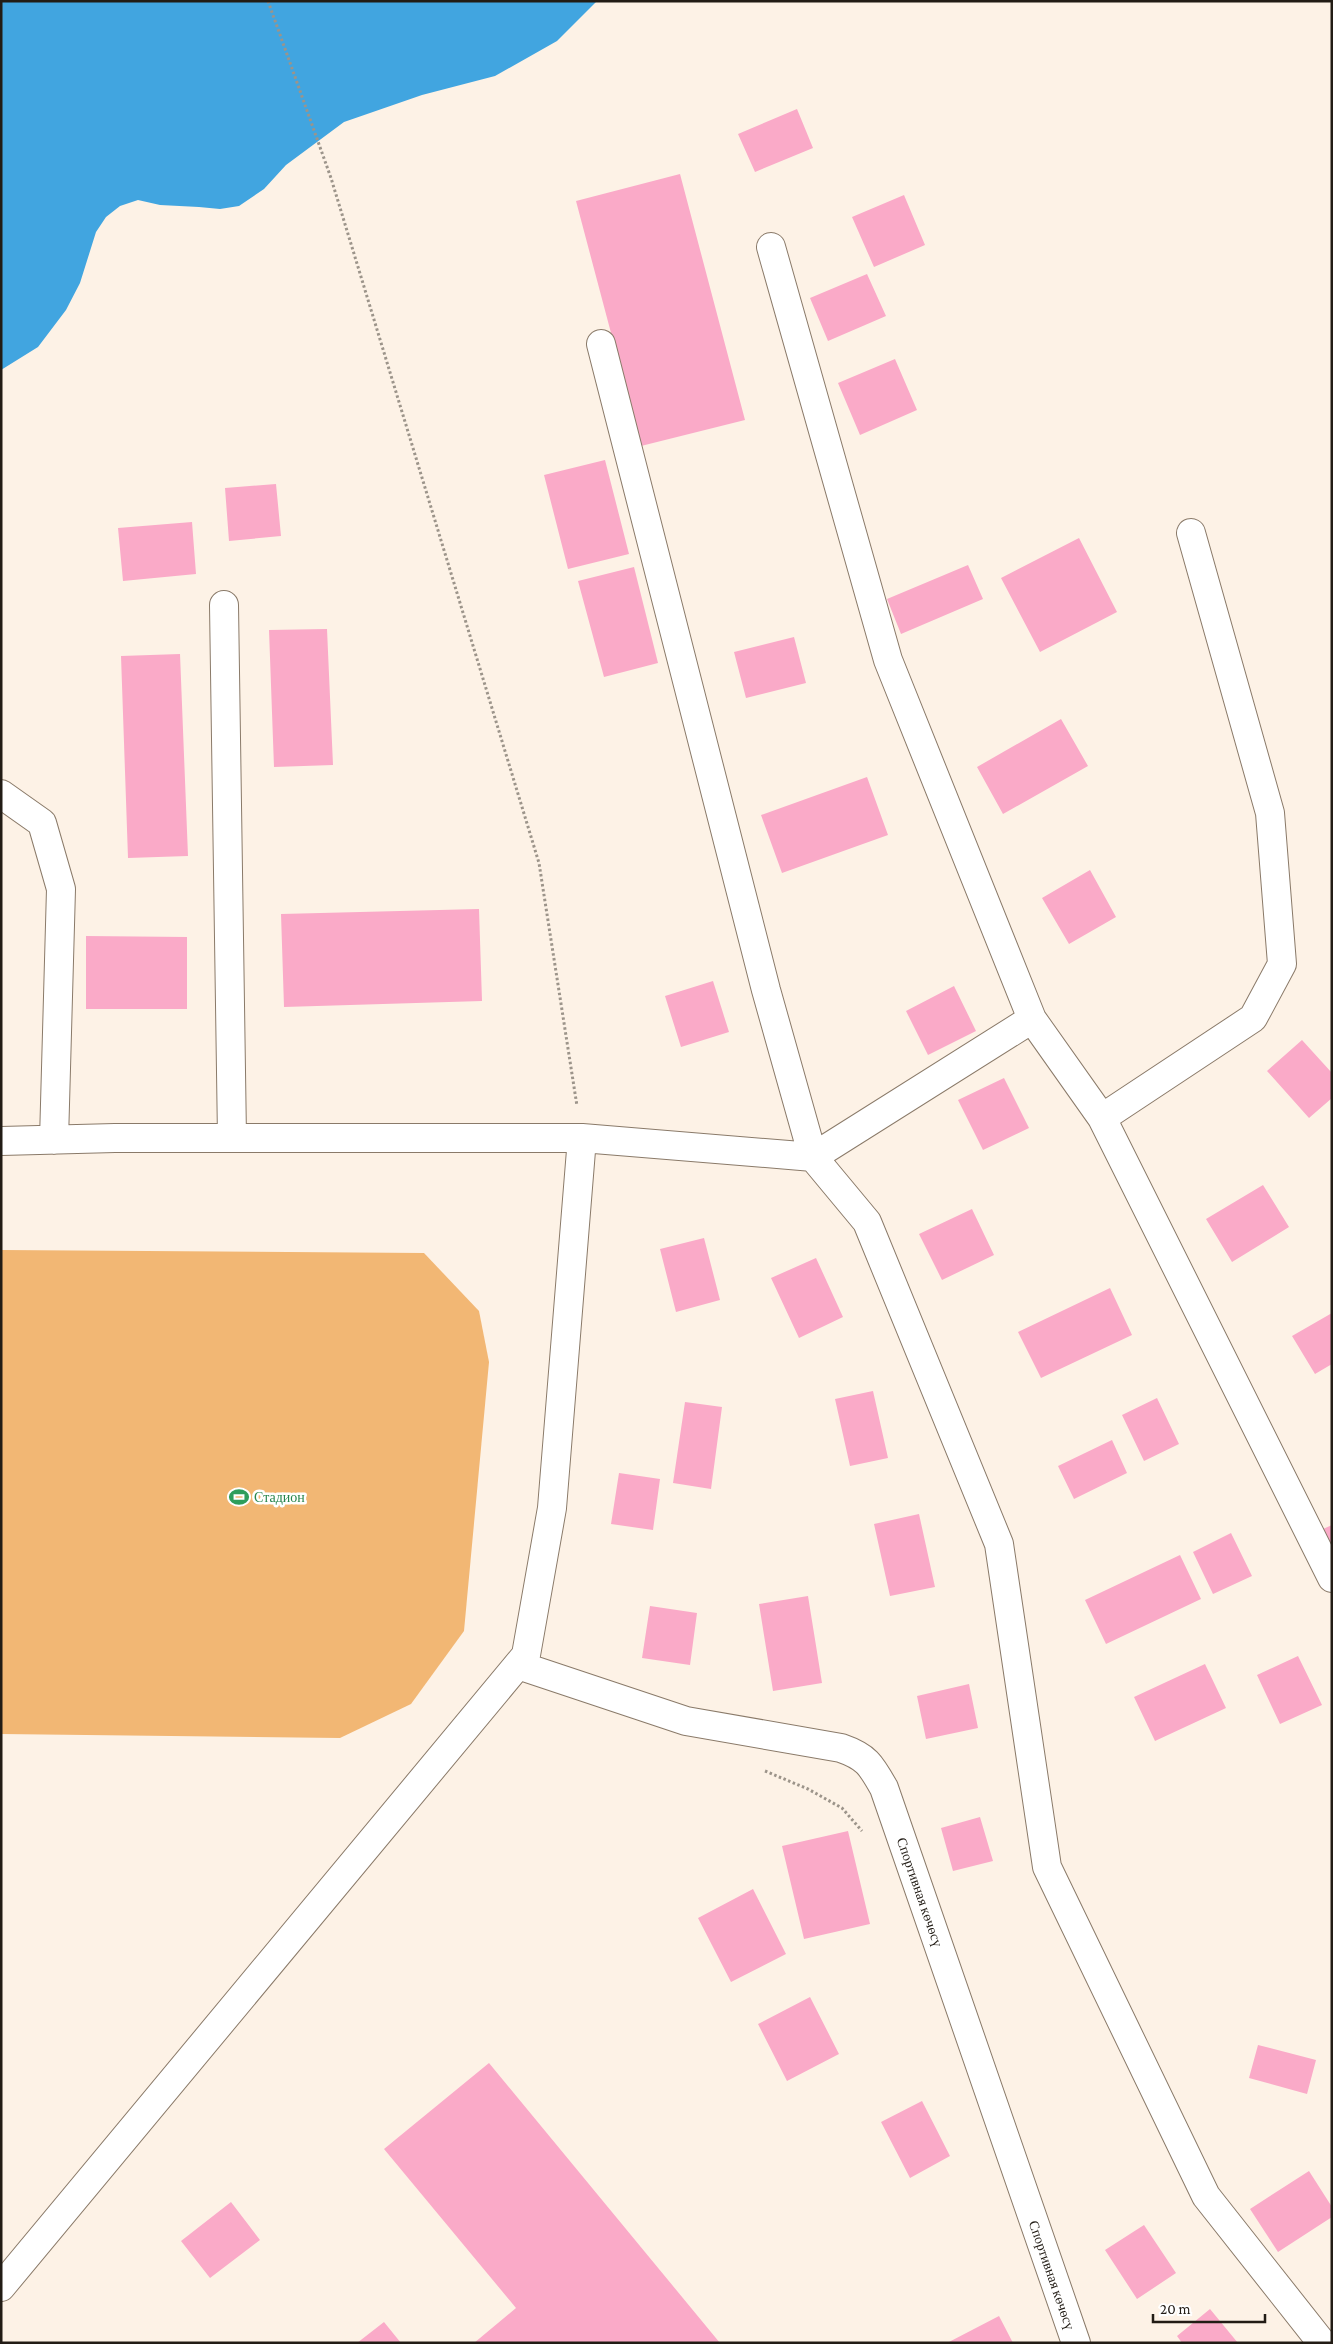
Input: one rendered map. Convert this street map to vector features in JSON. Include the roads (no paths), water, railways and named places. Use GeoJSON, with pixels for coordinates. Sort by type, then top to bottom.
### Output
{"type":"FeatureCollection","features":[{"type":"Feature","properties":{"kind":"street"},"geometry":{"type":"LineString","coordinates":[[772,247],[888,660],[1032,1019],[1102,1118],[1332,1578]]}},
{"type":"Feature","properties":{"kind":"street"},"geometry":{"type":"LineString","coordinates":[[601,344],[766,990],[813,1157],[867,1222],[999,1544],[1046,1867],[1206,2196],[1322,2343]]}},
{"type":"Feature","properties":{"kind":"street"},"geometry":{"type":"LineString","coordinates":[[1102,1118],[1253,1018],[1282,964],[1270,813],[1191,533]]}},
{"type":"Feature","properties":{"kind":"street"},"geometry":{"type":"LineString","coordinates":[[224,605],[232,1138]]}},
{"type":"Feature","properties":{"kind":"street"},"geometry":{"type":"LineString","coordinates":[[1,794],[42,823],[61,889],[54,1140]]}},
{"type":"Feature","properties":{"kind":"street"},"geometry":{"type":"LineString","coordinates":[[1,1141],[232,1138],[582,1138],[813,1157],[1032,1019]]}},
{"type":"Feature","properties":{"kind":"street"},"geometry":{"type":"LineString","coordinates":[[1,2287],[526,1655],[552,1508],[582,1138]]}},
{"type":"Feature","properties":{"kind":"street","name":"Спортивная көчөсү"},"geometry":{"type":"LineString","coordinates":[[518,1665],[686,1721],[841,1748],[858,1754],[867,1760],[884,1788],[1076,2343]]}},
{"type":"Feature","properties":{"kind":"water"},"geometry":{"type":"Polygon","coordinates":[[[1,1],[597,1],[557,41],[495,76],[422,95],[344,122],[286,165],[264,189],[239,206],[220,209],[160,205],[138,200],[120,206],[106,217],[96,232],[80,283],[66,310],[38,347],[1,370],[1,1]]]}},
{"type":"Feature","properties":{"kind":"place","name":"Стадион"},"geometry":{"type":"Point","coordinates":[239,1497]}}]}
